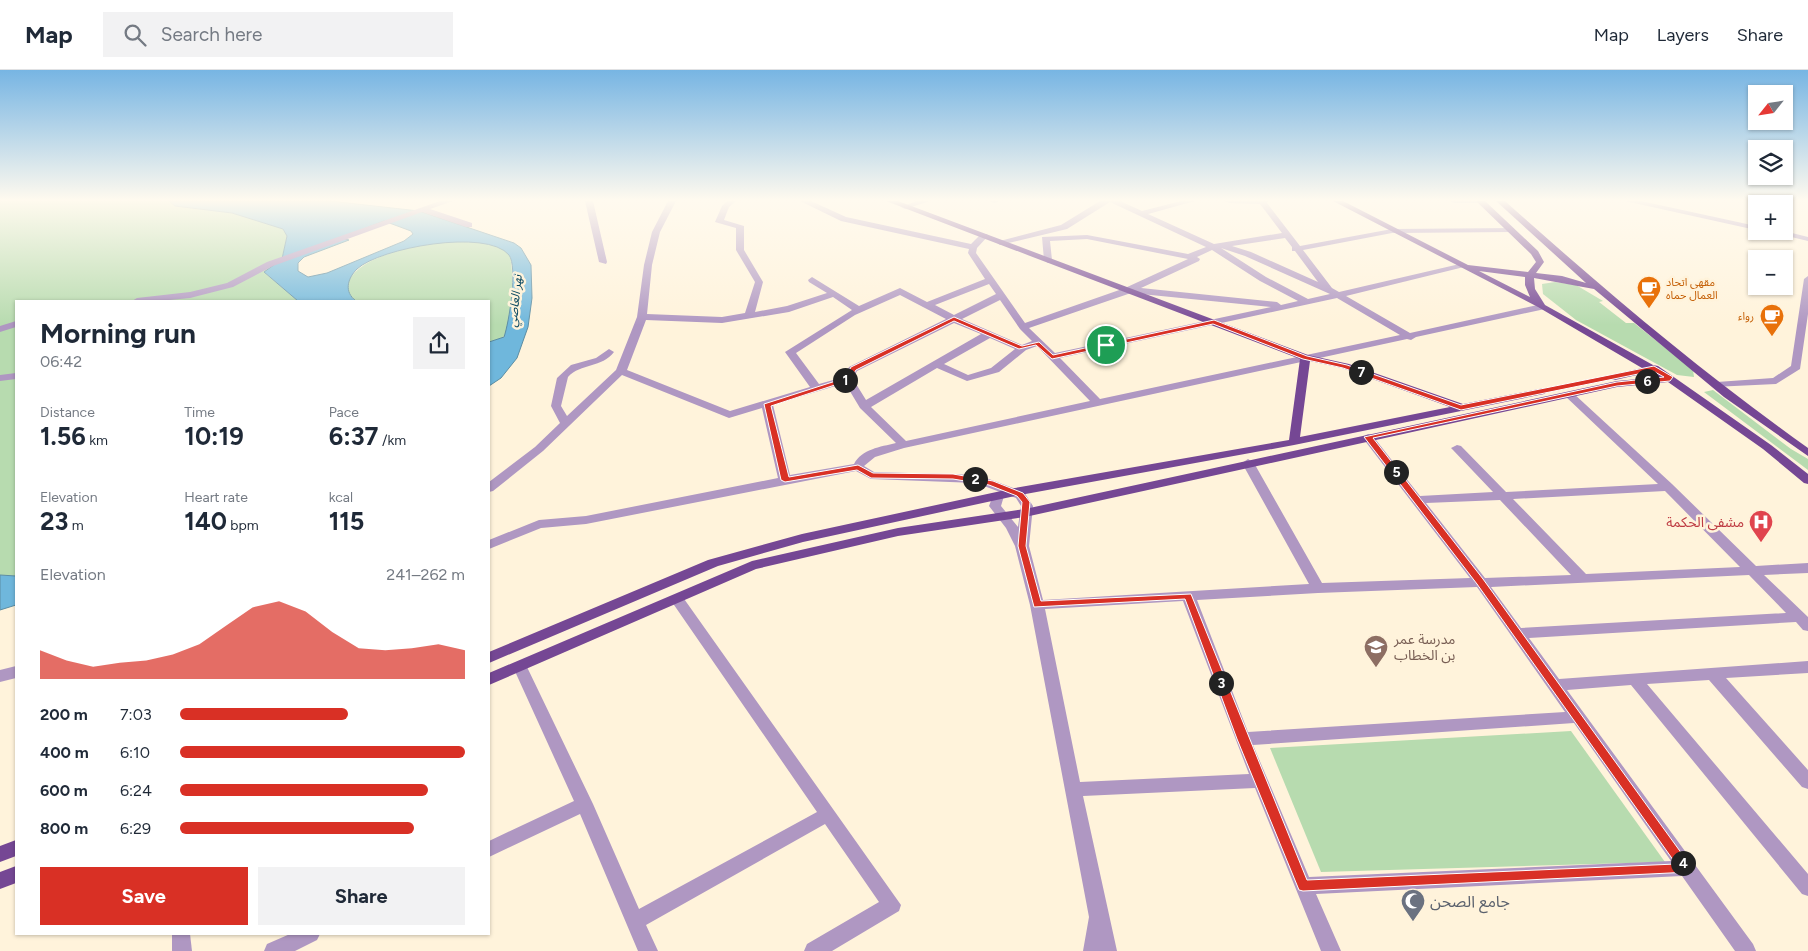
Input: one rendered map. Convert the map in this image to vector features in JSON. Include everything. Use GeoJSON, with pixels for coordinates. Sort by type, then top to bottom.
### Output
{"type":"FeatureCollection","features":[{"type":"Feature","properties":{"kind":"main road"},"geometry":{"type":"LineString","coordinates":[[1000,242],[1306,357],[1345,366],[1461,407]]}},
{"type":"Feature","properties":{"kind":"main road"},"geometry":{"type":"LineString","coordinates":[[1415,242],[1542,307],[1654,368],[1766,447],[1808,480]]}},
{"type":"Feature","properties":{"kind":"main road"},"geometry":{"type":"LineString","coordinates":[[1524,242],[1535,253],[1540,262],[1530,276],[1529,284],[1532,294],[1542,307]]}},
{"type":"Feature","properties":{"kind":"main road"},"geometry":{"type":"LineString","coordinates":[[1545,242],[1594,287],[1717,385],[1808,452]]}},
{"type":"Feature","properties":{"kind":"main road"},"geometry":{"type":"LineString","coordinates":[[1461,265],[1562,279],[1594,287]]}},
{"type":"Feature","properties":{"kind":"main road"},"geometry":{"type":"LineString","coordinates":[[1294,442],[1306,357]]}},
{"type":"Feature","properties":{"kind":"main road"},"geometry":{"type":"LineString","coordinates":[[490,658],[713,563],[802,538],[1014,492],[1294,442],[1654,368]]}},
{"type":"Feature","properties":{"kind":"main road"},"geometry":{"type":"LineString","coordinates":[[490,679],[752,566],[898,532],[1025,512],[1617,384],[1670,379]]}},
{"type":"Feature","properties":{"kind":"main road"},"geometry":{"type":"LineString","coordinates":[[0,854],[15,848]]}},
{"type":"Feature","properties":{"kind":"main road"},"geometry":{"type":"LineString","coordinates":[[0,881],[15,874]]}},
{"type":"Feature","properties":{"kind":"street"},"geometry":{"type":"LineString","coordinates":[[145,300],[190,294],[230,285],[270,264],[330,242]]}},
{"type":"Feature","properties":{"kind":"street"},"geometry":{"type":"LineString","coordinates":[[598,242],[603,262]]}},
{"type":"Feature","properties":{"kind":"street"},"geometry":{"type":"LineString","coordinates":[[490,487],[539,449],[621,371],[642,317],[648,265],[654,242]]}},
{"type":"Feature","properties":{"kind":"street"},"geometry":{"type":"LineString","coordinates":[[740,242],[740,250],[759,282],[749,316]]}},
{"type":"Feature","properties":{"kind":"street"},"geometry":{"type":"LineString","coordinates":[[950,242],[973,247]]}},
{"type":"Feature","properties":{"kind":"street"},"geometry":{"type":"LineString","coordinates":[[978,242],[973,247],[972,253],[1023,327],[1099,404]]}},
{"type":"Feature","properties":{"kind":"street"},"geometry":{"type":"LineString","coordinates":[[1046,242],[1048,260]]}},
{"type":"Feature","properties":{"kind":"street"},"geometry":{"type":"LineString","coordinates":[[1023,327],[1128,290],[1196,259],[1112,242]]}},
{"type":"Feature","properties":{"kind":"street"},"geometry":{"type":"LineString","coordinates":[[1206,242],[1218,247],[1248,254],[1332,293],[1410,337]]}},
{"type":"Feature","properties":{"kind":"street"},"geometry":{"type":"LineString","coordinates":[[1189,257],[1218,247],[1246,242]]}},
{"type":"Feature","properties":{"kind":"street"},"geometry":{"type":"LineString","coordinates":[[1291,242],[1332,293]]}},
{"type":"Feature","properties":{"kind":"street"},"geometry":{"type":"LineString","coordinates":[[1295,249],[1332,242]]}},
{"type":"Feature","properties":{"kind":"street"},"geometry":{"type":"LineString","coordinates":[[1218,247],[1263,279],[1306,302]]}},
{"type":"Feature","properties":{"kind":"street"},"geometry":{"type":"LineString","coordinates":[[1052,357],[1306,302],[1332,293],[1461,265]]}},
{"type":"Feature","properties":{"kind":"street"},"geometry":{"type":"LineString","coordinates":[[812,280],[859,310]]}},
{"type":"Feature","properties":{"kind":"street"},"geometry":{"type":"LineString","coordinates":[[927,305],[991,280]]}},
{"type":"Feature","properties":{"kind":"street"},"geometry":{"type":"LineString","coordinates":[[1717,385],[1776,381],[1796,367],[1808,280]]}},
{"type":"Feature","properties":{"kind":"street"},"geometry":{"type":"LineString","coordinates":[[1128,290],[1155,291],[1287,306]]}},
{"type":"Feature","properties":{"kind":"street"},"geometry":{"type":"LineString","coordinates":[[817,389],[790,352],[859,310],[900,291],[954,319],[1022,348]]}},
{"type":"Feature","properties":{"kind":"street"},"geometry":{"type":"LineString","coordinates":[[642,317],[722,320],[789,309],[834,294]]}},
{"type":"Feature","properties":{"kind":"street"},"geometry":{"type":"LineString","coordinates":[[621,371],[729,415],[848,379],[853,369],[1002,295]]}},
{"type":"Feature","properties":{"kind":"street"},"geometry":{"type":"LineString","coordinates":[[858,467],[863,459],[869,455],[904,445],[1542,307]]}},
{"type":"Feature","properties":{"kind":"street"},"geometry":{"type":"LineString","coordinates":[[0,329],[15,324]]}},
{"type":"Feature","properties":{"kind":"street"},"geometry":{"type":"LineString","coordinates":[[864,406],[989,334]]}},
{"type":"Feature","properties":{"kind":"street"},"geometry":{"type":"LineString","coordinates":[[935,364],[967,378],[995,370],[1022,348],[1037,343]]}},
{"type":"Feature","properties":{"kind":"street"},"geometry":{"type":"LineString","coordinates":[[566,424],[556,406],[563,376],[574,367],[604,358],[609,352]]}},
{"type":"Feature","properties":{"kind":"street"},"geometry":{"type":"LineString","coordinates":[[1796,367],[1808,370]]}},
{"type":"Feature","properties":{"kind":"street"},"geometry":{"type":"LineString","coordinates":[[0,378],[15,376]]}},
{"type":"Feature","properties":{"kind":"street"},"geometry":{"type":"LineString","coordinates":[[848,379],[864,406],[904,445]]}},
{"type":"Feature","properties":{"kind":"street"},"geometry":{"type":"LineString","coordinates":[[1569,395],[1668,487],[1804,622]]}},
{"type":"Feature","properties":{"kind":"street"},"geometry":{"type":"LineString","coordinates":[[767,405],[785,480]]}},
{"type":"Feature","properties":{"kind":"street"},"geometry":{"type":"LineString","coordinates":[[1368,437],[1480,581],[1746,951]]}},
{"type":"Feature","properties":{"kind":"street"},"geometry":{"type":"LineString","coordinates":[[1457,448],[1583,579]]}},
{"type":"Feature","properties":{"kind":"street"},"geometry":{"type":"LineString","coordinates":[[1248,463],[1318,588]]}},
{"type":"Feature","properties":{"kind":"street"},"geometry":{"type":"LineString","coordinates":[[490,545],[539,524],[586,520],[858,467],[871,475],[978,479],[1014,492],[1026,502],[1022,546]]}},
{"type":"Feature","properties":{"kind":"street"},"geometry":{"type":"LineString","coordinates":[[1418,500],[1668,487]]}},
{"type":"Feature","properties":{"kind":"street"},"geometry":{"type":"LineString","coordinates":[[998,496],[995,506],[1004,516],[1022,546],[1037,605],[1107,951]]}},
{"type":"Feature","properties":{"kind":"street"},"geometry":{"type":"LineString","coordinates":[[1037,605],[1318,588],[1583,579],[1808,568]]}},
{"type":"Feature","properties":{"kind":"street"},"geometry":{"type":"LineString","coordinates":[[1188,596],[1242,739],[1331,951]]}},
{"type":"Feature","properties":{"kind":"street"},"geometry":{"type":"LineString","coordinates":[[676,599],[892,905],[814,951]]}},
{"type":"Feature","properties":{"kind":"street"},"geometry":{"type":"LineString","coordinates":[[1517,633],[1804,622]]}},
{"type":"Feature","properties":{"kind":"street"},"geometry":{"type":"LineString","coordinates":[[520,667],[584,804],[648,951]]}},
{"type":"Feature","properties":{"kind":"street"},"geometry":{"type":"LineString","coordinates":[[1554,685],[1808,667]]}},
{"type":"Feature","properties":{"kind":"street"},"geometry":{"type":"LineString","coordinates":[[0,676],[15,672]]}},
{"type":"Feature","properties":{"kind":"street"},"geometry":{"type":"LineString","coordinates":[[1713,674],[1808,782]]}},
{"type":"Feature","properties":{"kind":"street"},"geometry":{"type":"LineString","coordinates":[[1634,679],[1808,888]]}},
{"type":"Feature","properties":{"kind":"street"},"geometry":{"type":"LineString","coordinates":[[1242,739],[1577,717]]}},
{"type":"Feature","properties":{"kind":"street"},"geometry":{"type":"LineString","coordinates":[[1073,789],[1260,781]]}},
{"type":"Feature","properties":{"kind":"street"},"geometry":{"type":"LineString","coordinates":[[490,849],[584,804]]}},
{"type":"Feature","properties":{"kind":"street"},"geometry":{"type":"LineString","coordinates":[[635,921],[828,814]]}},
{"type":"Feature","properties":{"kind":"street"},"geometry":{"type":"LineString","coordinates":[[1303,886],[1686,868]]}},
{"type":"Feature","properties":{"kind":"street"},"geometry":{"type":"LineString","coordinates":[[1093,951],[1098,913]]}},
{"type":"Feature","properties":{"kind":"street"},"geometry":{"type":"LineString","coordinates":[[181,935],[182,951]]}},
{"type":"Feature","properties":{"kind":"street"},"geometry":{"type":"LineString","coordinates":[[274,951],[308,935]]}},
{"type":"Feature","properties":{"kind":"green space"},"geometry":{"type":"Polygon","coordinates":[[[0,242],[286,242],[282,259],[266,274],[297,300],[15,300],[15,576],[0,575],[0,242]]]}},
{"type":"Feature","properties":{"kind":"green space"},"geometry":{"type":"Polygon","coordinates":[[[444,242],[474,242],[496,246],[508,253],[512,268],[512,281],[508,322],[503,337],[490,342],[490,300],[355,300],[352,297],[348,287],[349,281],[356,271],[380,257],[444,242]]]}},
{"type":"Feature","properties":{"kind":"green space"},"geometry":{"type":"Polygon","coordinates":[[[1555,282],[1576,285],[1603,301],[1599,302],[1626,323],[1634,323],[1693,370],[1694,377],[1677,375],[1576,320],[1543,294],[1542,284],[1555,282]]]}},
{"type":"Feature","properties":{"kind":"green space"},"geometry":{"type":"Polygon","coordinates":[[[1713,390],[1791,449],[1808,459],[1808,470],[1704,392],[1713,390]]]}},
{"type":"Feature","properties":{"kind":"green space"},"geometry":{"type":"Polygon","coordinates":[[[1571,731],[1665,862],[1321,872],[1270,748],[1571,731]]]}},
{"type":"Feature","properties":{"kind":"water"},"geometry":{"type":"Polygon","coordinates":[[[286,242],[343,242],[304,257],[298,263],[298,271],[308,277],[327,273],[401,242],[456,242],[409,248],[369,261],[357,269],[349,281],[348,290],[355,300],[297,300],[264,272],[282,259],[286,242]]]}},
{"type":"Feature","properties":{"kind":"water","name":"نهر العاصي"},"geometry":{"type":"Polygon","coordinates":[[[459,242],[511,242],[521,248],[531,265],[532,298],[528,327],[517,358],[501,378],[490,385],[490,342],[504,337],[510,308],[513,271],[509,255],[497,247],[479,243],[459,242]]]}},
{"type":"Feature","properties":{"kind":"water"},"geometry":{"type":"Polygon","coordinates":[[[0,575],[15,576],[15,605],[0,610],[0,575]]]}},
{"type":"Feature","properties":{"kind":"place","name":"مقهى اتحاد العمال حماه"},"geometry":{"type":"Point","coordinates":[1649,309]}},
{"type":"Feature","properties":{"kind":"place","name":"رواء"},"geometry":{"type":"Point","coordinates":[1772,337]}},
{"type":"Feature","properties":{"kind":"place","name":"مشفى الحكمة"},"geometry":{"type":"Point","coordinates":[1761,543]}},
{"type":"Feature","properties":{"kind":"place","name":"مدرسة عمر بن الخطاب"},"geometry":{"type":"Point","coordinates":[1376,668]}},
{"type":"Feature","properties":{"kind":"place","name":"جامع الصحن"},"geometry":{"type":"Point","coordinates":[1413,922]}},
{"type":"Feature","properties":{"kind":"route"},"geometry":{"type":"LineString","coordinates":[[954,319],[1022,348],[1037,343],[1052,357],[1106,345],[1214,322],[1306,357],[1345,366],[1461,407],[1605,380],[1654,368],[1670,379],[1617,384],[1368,437],[1480,581],[1686,868],[1303,886],[1242,739],[1188,596],[1037,605],[1022,546],[1022,527],[1027,506],[1026,502],[1020,495],[978,479],[871,475],[863,472],[858,467],[785,480],[767,405],[848,379],[853,369],[954,319]]}}]}
